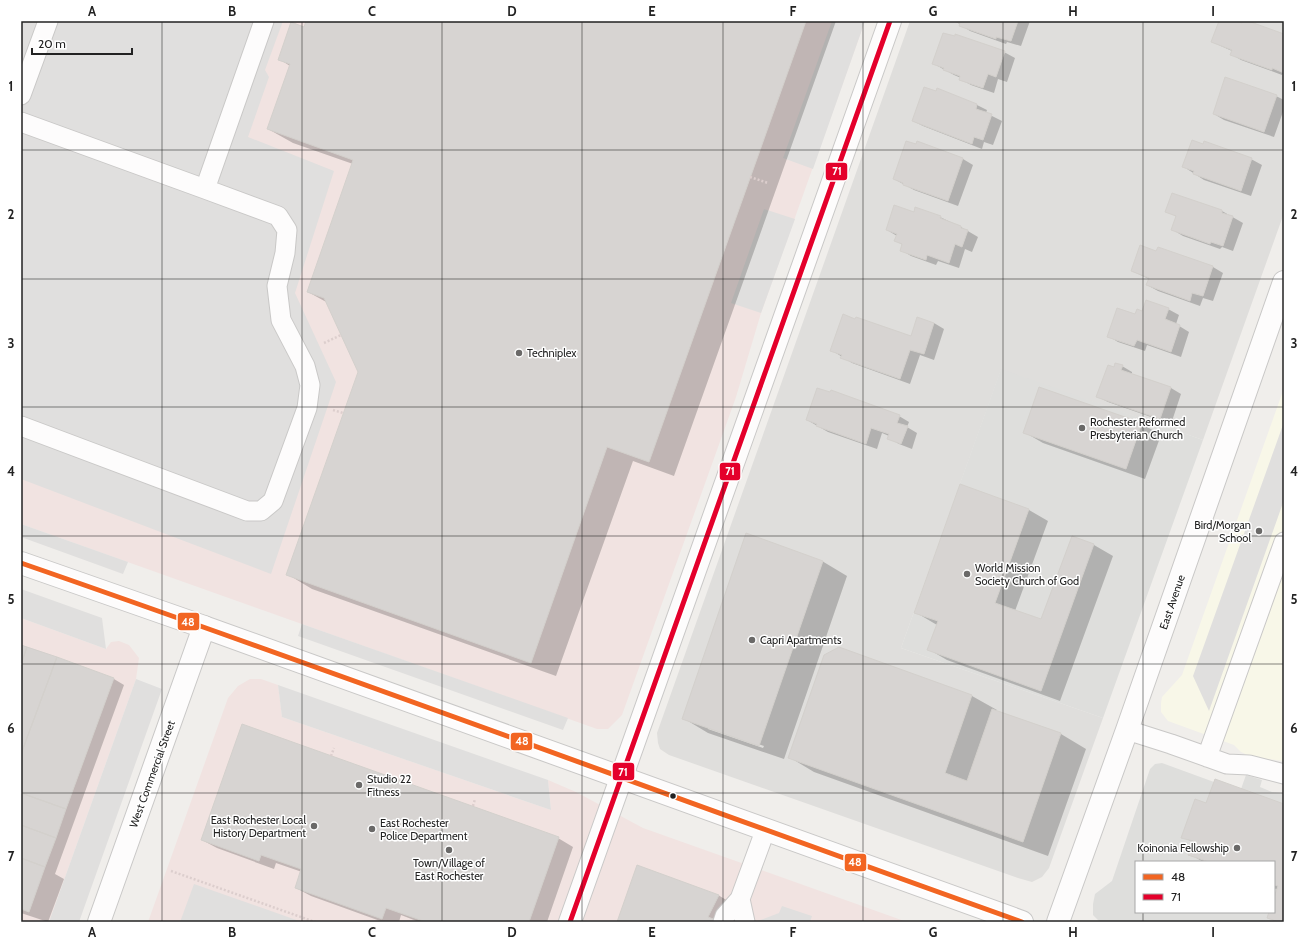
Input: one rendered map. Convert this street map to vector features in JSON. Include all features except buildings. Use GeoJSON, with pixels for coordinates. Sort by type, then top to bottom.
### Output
{"type":"FeatureCollection","features":[{"type":"Feature","properties":{"kind":"street"},"geometry":{"type":"LineString","coordinates":[[570,922],[890,21]]}},
{"type":"Feature","properties":{"kind":"street","name":"East Avenue"},"geometry":{"type":"LineString","coordinates":[[1058,922],[1284,282]]}},
{"type":"Feature","properties":{"kind":"street"},"geometry":{"type":"LineString","coordinates":[[21,563],[621,776],[765,831],[1022,922]]}},
{"type":"Feature","properties":{"kind":"street","name":"West Commercial Street"},"geometry":{"type":"LineString","coordinates":[[99,922],[204,627]]}},
{"type":"Feature","properties":{"kind":"lane"},"geometry":{"type":"LineString","coordinates":[[21,95],[48,21]]}},
{"type":"Feature","properties":{"kind":"lane"},"geometry":{"type":"LineString","coordinates":[[204,189],[264,21]]}},
{"type":"Feature","properties":{"kind":"lane"},"geometry":{"type":"LineString","coordinates":[[21,122],[278,216],[288,230],[285,253],[277,286],[281,320],[305,366],[310,385],[307,408],[273,500],[261,510],[247,511],[21,426]]}},
{"type":"Feature","properties":{"kind":"lane"},"geometry":{"type":"LineString","coordinates":[[1207,757],[1284,542]]}},
{"type":"Feature","properties":{"kind":"lane"},"geometry":{"type":"LineString","coordinates":[[1127,730],[1227,764],[1249,765],[1284,774]]}},
{"type":"Feature","properties":{"kind":"lane"},"geometry":{"type":"LineString","coordinates":[[722,922],[725,916],[740,899],[765,831]]}},
{"type":"Feature","properties":{"kind":"lane"},"geometry":{"type":"LineString","coordinates":[[740,899],[745,922]]}},
{"type":"Feature","properties":{"kind":"path"},"geometry":{"type":"LineString","coordinates":[[750,177],[768,183]]}},
{"type":"Feature","properties":{"kind":"path"},"geometry":{"type":"LineString","coordinates":[[324,343],[341,335]]}},
{"type":"Feature","properties":{"kind":"path"},"geometry":{"type":"LineString","coordinates":[[333,410],[343,413]]}},
{"type":"Feature","properties":{"kind":"path"},"geometry":{"type":"LineString","coordinates":[[330,756],[334,748]]}},
{"type":"Feature","properties":{"kind":"path"},"geometry":{"type":"LineString","coordinates":[[472,806],[475,799]]}},
{"type":"Feature","properties":{"kind":"path"},"geometry":{"type":"LineString","coordinates":[[171,871],[315,922]]}},
{"type":"Feature","properties":{"kind":"shaded area"},"geometry":{"type":"Polygon","coordinates":[[[21,21],[865,21],[761,313],[736,397],[622,715],[608,729],[597,729],[21,524],[21,21]]]}},
{"type":"Feature","properties":{"kind":"shaded area"},"geometry":{"type":"Polygon","coordinates":[[[21,21],[283,21],[265,70],[269,77],[248,137],[334,171],[295,293],[336,382],[271,574],[21,479],[21,21]]]}},
{"type":"Feature","properties":{"kind":"shaded area"},"geometry":{"type":"Polygon","coordinates":[[[832,21],[865,21],[813,169],[783,158],[832,21]]]}},
{"type":"Feature","properties":{"kind":"shaded area"},"geometry":{"type":"Polygon","coordinates":[[[910,21],[1284,21],[1284,213],[1203,440],[1001,370],[901,648],[1103,718],[1049,868],[1042,877],[1032,882],[669,755],[660,749],[658,743],[657,733],[910,21]]]}},
{"type":"Feature","properties":{"kind":"shaded area"},"geometry":{"type":"Polygon","coordinates":[[[764,209],[795,219],[761,313],[731,303],[764,209]]]}},
{"type":"Feature","properties":{"kind":"shaded area"},"geometry":{"type":"Polygon","coordinates":[[[1001,369],[1203,440],[1103,718],[901,648],[1001,369]]]}},
{"type":"Feature","properties":{"kind":"shaded area","name":"Bird/Morgan School"},"geometry":{"type":"Polygon","coordinates":[[[1284,388],[1284,761],[1252,757],[1241,752],[1234,745],[1168,721],[1161,712],[1161,703],[1162,697],[1182,675],[1284,388]]]}},
{"type":"Feature","properties":{"kind":"shaded area"},"geometry":{"type":"Polygon","coordinates":[[[1284,422],[1284,500],[1209,711],[1193,676],[1284,422]]]}},
{"type":"Feature","properties":{"kind":"shaded area"},"geometry":{"type":"Polygon","coordinates":[[[21,524],[128,562],[123,574],[21,537],[21,524]]]}},
{"type":"Feature","properties":{"kind":"shaded area"},"geometry":{"type":"Polygon","coordinates":[[[21,589],[102,618],[106,649],[21,618],[21,589]]]}},
{"type":"Feature","properties":{"kind":"shaded area"},"geometry":{"type":"Polygon","coordinates":[[[21,618],[106,649],[111,642],[119,641],[129,645],[139,658],[136,679],[49,922],[21,922],[21,618]]]}},
{"type":"Feature","properties":{"kind":"shaded area"},"geometry":{"type":"Polygon","coordinates":[[[302,624],[568,718],[563,730],[298,636],[302,624]]]}},
{"type":"Feature","properties":{"kind":"shaded area"},"geometry":{"type":"Polygon","coordinates":[[[136,679],[162,689],[79,922],[49,922],[136,679]]]}},
{"type":"Feature","properties":{"kind":"shaded area"},"geometry":{"type":"Polygon","coordinates":[[[250,679],[261,679],[278,685],[282,717],[551,810],[548,780],[576,792],[643,828],[907,922],[148,922],[228,698],[238,686],[250,679]]]}},
{"type":"Feature","properties":{"kind":"shaded area"},"geometry":{"type":"Polygon","coordinates":[[[278,685],[548,780],[551,810],[282,717],[278,685]]]}},
{"type":"Feature","properties":{"kind":"shaded area"},"geometry":{"type":"Polygon","coordinates":[[[1162,763],[1214,782],[1215,779],[1241,789],[1246,775],[1262,780],[1260,787],[1272,792],[1284,793],[1284,922],[1100,922],[1093,915],[1095,894],[1112,881],[1150,769],[1155,764],[1162,763]]]}},
{"type":"Feature","properties":{"kind":"shaded area"},"geometry":{"type":"Polygon","coordinates":[[[194,884],[302,922],[180,922],[194,884]]]}},
{"type":"Feature","properties":{"kind":"shaded area"},"geometry":{"type":"Polygon","coordinates":[[[782,906],[812,916],[810,922],[755,922],[779,913],[782,906]]]}},
{"type":"Feature","properties":{"kind":"transit line","name":"71"},"geometry":{"type":"LineString","coordinates":[[570,922],[890,21]]}},
{"type":"Feature","properties":{"kind":"transit line","name":"48"},"geometry":{"type":"LineString","coordinates":[[21,563],[272,651],[1022,922]]}},
{"type":"Feature","properties":{"kind":"place","name":"Techniplex"},"geometry":{"type":"Point","coordinates":[519,353]}},
{"type":"Feature","properties":{"kind":"place","name":"Rochester Reformed Presbyterian Church"},"geometry":{"type":"Point","coordinates":[1082,428]}},
{"type":"Feature","properties":{"kind":"place","name":"Bird/Morgan School"},"geometry":{"type":"Point","coordinates":[1259,531]}},
{"type":"Feature","properties":{"kind":"place","name":"World Mission Society Church of God"},"geometry":{"type":"Point","coordinates":[967,574]}},
{"type":"Feature","properties":{"kind":"place","name":"Capri Apartments"},"geometry":{"type":"Point","coordinates":[752,640]}},
{"type":"Feature","properties":{"kind":"place","name":"Studio 22 Fitness"},"geometry":{"type":"Point","coordinates":[359,785]}},
{"type":"Feature","properties":{"kind":"place","name":"East Rochester Local History Department"},"geometry":{"type":"Point","coordinates":[314,826]}},
{"type":"Feature","properties":{"kind":"place","name":"East Rochester Police Department"},"geometry":{"type":"Point","coordinates":[372,829]}},
{"type":"Feature","properties":{"kind":"place","name":"Koinonia Fellowship"},"geometry":{"type":"Point","coordinates":[1237,848]}},
{"type":"Feature","properties":{"kind":"place","name":"Town/Village of East Rochester"},"geometry":{"type":"Point","coordinates":[449,850]}}]}
